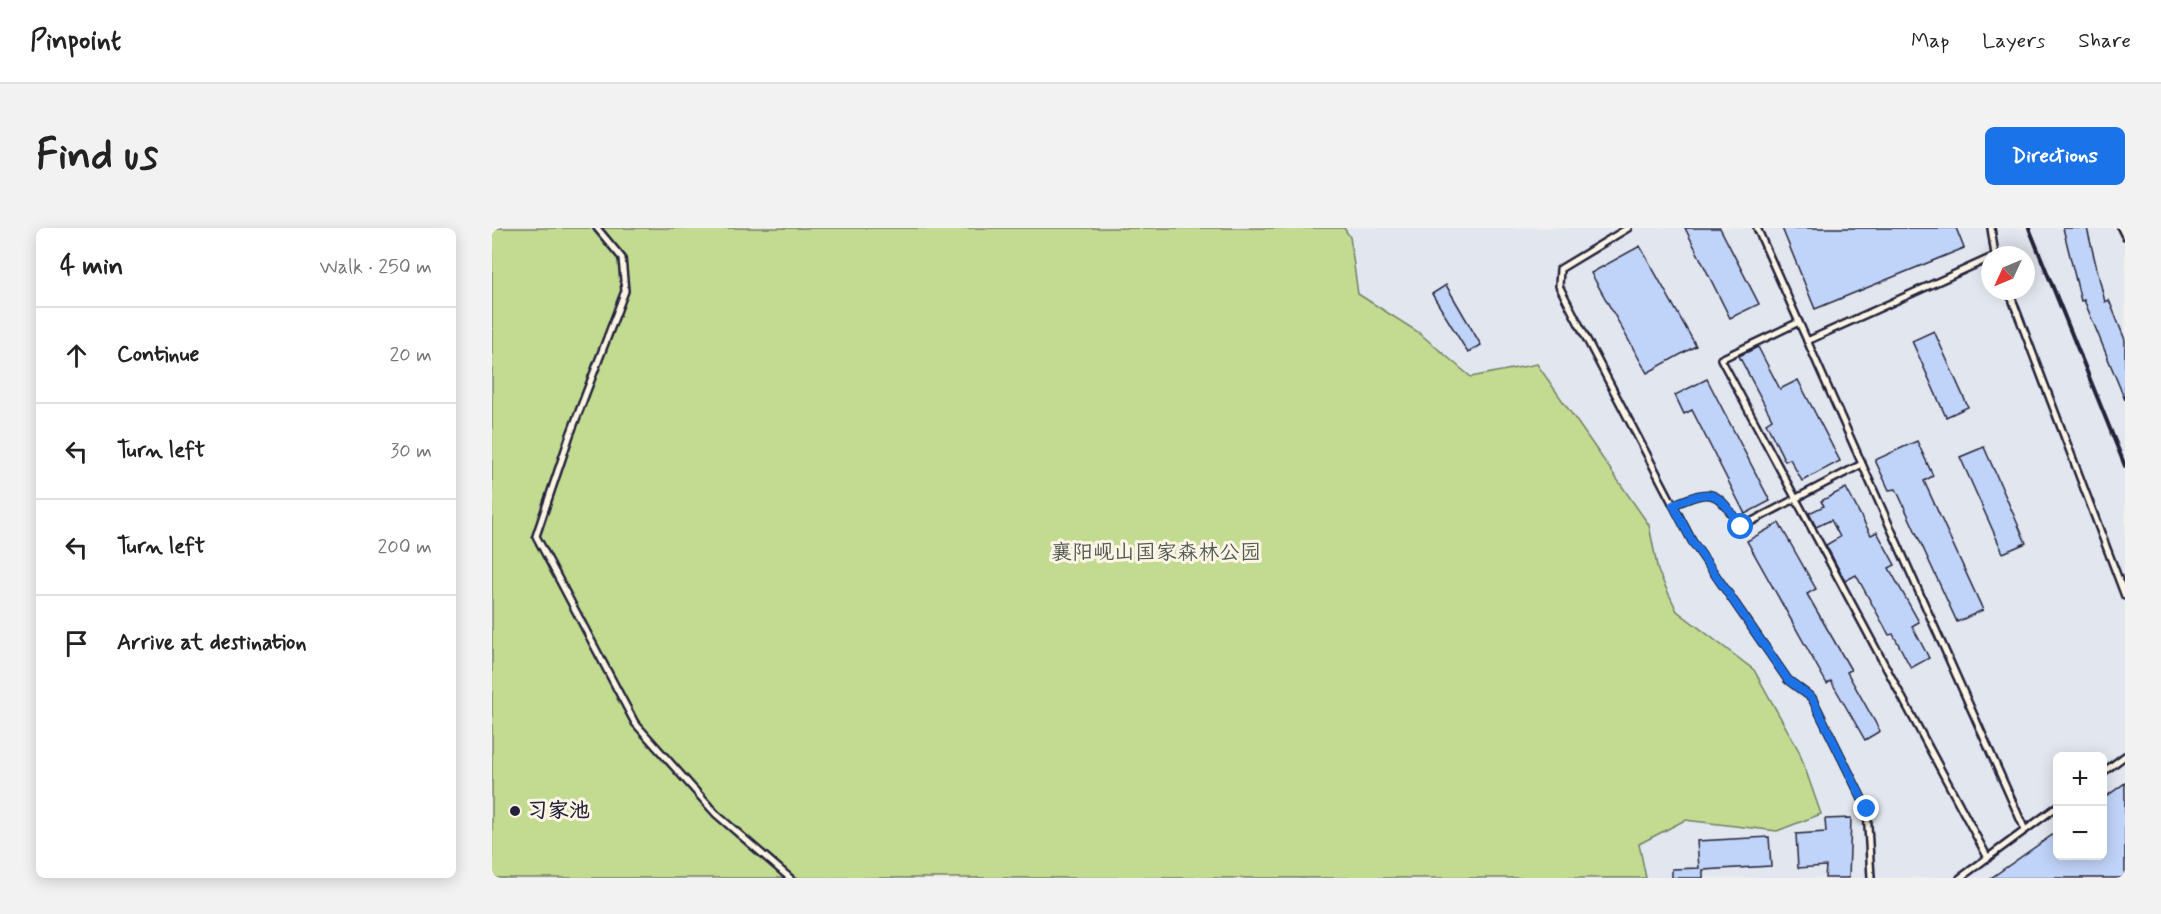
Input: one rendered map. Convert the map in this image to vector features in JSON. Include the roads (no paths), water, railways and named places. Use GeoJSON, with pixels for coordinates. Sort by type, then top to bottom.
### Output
{"type":"FeatureCollection","features":[{"type":"Feature","properties":{"kind":"lane"},"geometry":{"type":"LineString","coordinates":[[597,228],[622,258],[625,291],[570,435],[536,536],[635,723],[716,814],[790,878]]}},
{"type":"Feature","properties":{"kind":"lane"},"geometry":{"type":"LineString","coordinates":[[1628,228],[1560,269],[1559,286],[1692,541],[1788,680],[1812,698],[1867,809],[1871,878]]}},
{"type":"Feature","properties":{"kind":"lane"},"geometry":{"type":"LineString","coordinates":[[1757,228],[2025,830]]}},
{"type":"Feature","properties":{"kind":"lane"},"geometry":{"type":"LineString","coordinates":[[1990,228],[1993,246]]}},
{"type":"Feature","properties":{"kind":"lane"},"geometry":{"type":"LineString","coordinates":[[2121,228],[2125,236]]}},
{"type":"Feature","properties":{"kind":"lane"},"geometry":{"type":"LineString","coordinates":[[1807,341],[1981,262]]}},
{"type":"Feature","properties":{"kind":"lane"},"geometry":{"type":"LineString","coordinates":[[2012,300],[2125,596]]}},
{"type":"Feature","properties":{"kind":"lane"},"geometry":{"type":"LineString","coordinates":[[1799,322],[1720,359],[1988,858]]}},
{"type":"Feature","properties":{"kind":"lane"},"geometry":{"type":"LineString","coordinates":[[1673,505],[1702,493],[1718,496],[1741,527],[1862,464]]}},
{"type":"Feature","properties":{"kind":"lane"},"geometry":{"type":"LineString","coordinates":[[2107,769],[2125,756]]}},
{"type":"Feature","properties":{"kind":"lane"},"geometry":{"type":"LineString","coordinates":[[1960,878],[2053,810]]}},
{"type":"Feature","properties":{"kind":"railway"},"geometry":{"type":"LineString","coordinates":[[2029,228],[2125,466]]}},
{"type":"Feature","properties":{"kind":"place","name":"习家池"},"geometry":{"type":"Point","coordinates":[515,811]}},
{"type":"Feature","properties":{"kind":"park label","name":"襄阳岘山国家森林公园"},"geometry":{"type":"Point","coordinates":[1156,553]}}]}
